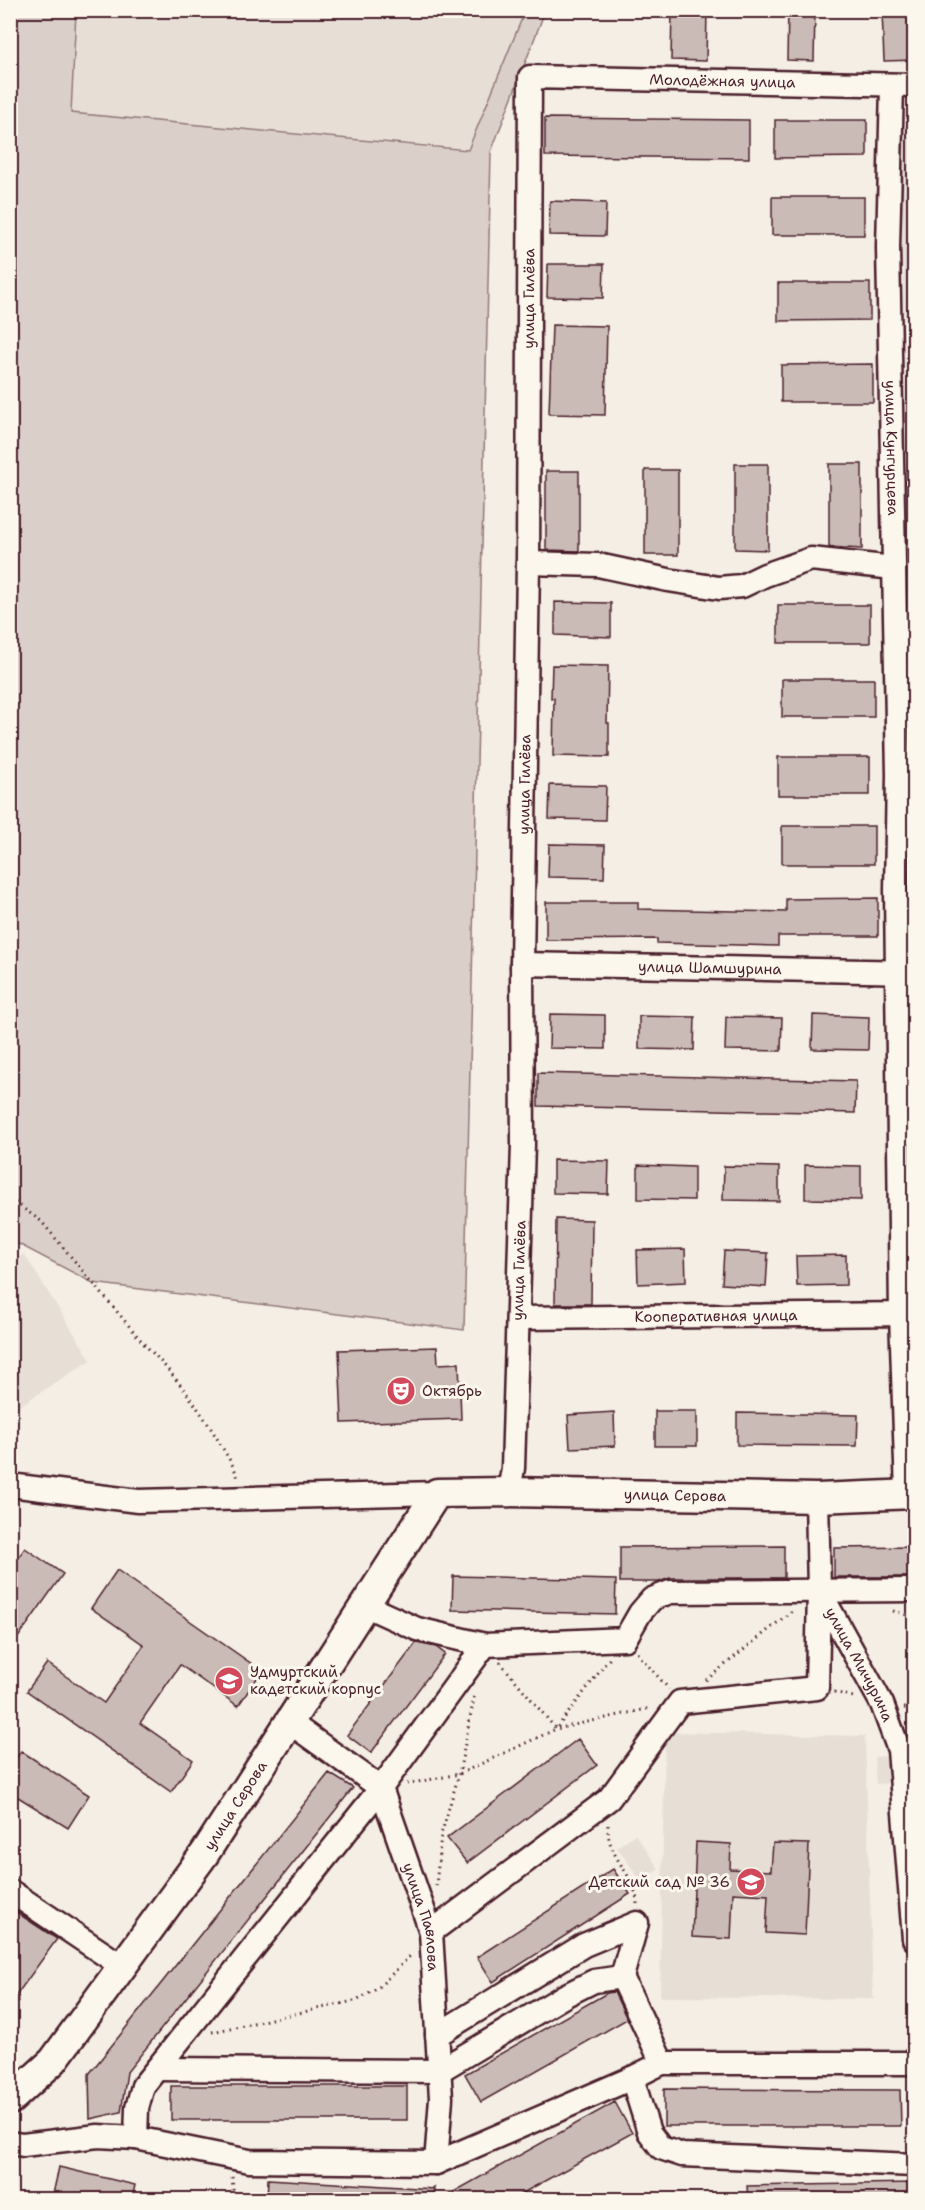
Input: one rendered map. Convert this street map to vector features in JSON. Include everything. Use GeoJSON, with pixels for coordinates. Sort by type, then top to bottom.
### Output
{"type":"FeatureCollection","features":[{"type":"Feature","properties":{"kind":"main road","name":"улица Серова"},"geometry":{"type":"LineString","coordinates":[[10,2100],[53,2061],[205,1853],[437,1493],[509,1492],[817,1498],[911,1494]]}},
{"type":"Feature","properties":{"kind":"street","name":"Молодёжная улица"},"geometry":{"type":"LineString","coordinates":[[530,77],[915,86]]}},
{"type":"Feature","properties":{"kind":"street","name":"улица Гилёва"},"geometry":{"type":"LineString","coordinates":[[509,1492],[513,1468],[523,1144],[522,964],[528,563],[530,77]]}},
{"type":"Feature","properties":{"kind":"street","name":"улица Кунгурцева"},"geometry":{"type":"LineString","coordinates":[[892,86],[888,247],[898,775],[896,890],[906,971],[911,1494]]}},
{"type":"Feature","properties":{"kind":"street"},"geometry":{"type":"LineString","coordinates":[[528,563],[598,566],[719,588],[742,586],[765,575],[811,559],[894,568]]}},
{"type":"Feature","properties":{"kind":"street","name":"улица Шамшурина"},"geometry":{"type":"LineString","coordinates":[[522,964],[906,971]]}},
{"type":"Feature","properties":{"kind":"street","name":"Кооперативная улица"},"geometry":{"type":"LineString","coordinates":[[518,1318],[908,1314]]}},
{"type":"Feature","properties":{"kind":"street","name":"улица Серова"},"geometry":{"type":"LineString","coordinates":[[10,1485],[138,1501],[437,1493]]}},
{"type":"Feature","properties":{"kind":"street","name":"улица Мичурина"},"geometry":{"type":"LineString","coordinates":[[817,1498],[819,1590],[882,1704],[899,1750],[914,1925]]}},
{"type":"Feature","properties":{"kind":"street"},"geometry":{"type":"LineString","coordinates":[[431,1932],[609,1799],[680,1702],[817,1688],[819,1590]]}},
{"type":"Feature","properties":{"kind":"street"},"geometry":{"type":"LineString","coordinates":[[364,1605],[417,1629],[485,1645],[625,1640],[640,1613],[652,1599],[670,1592],[915,1590]]}},
{"type":"Feature","properties":{"kind":"street"},"geometry":{"type":"LineString","coordinates":[[136,2138],[137,2108],[144,2086],[381,1788],[485,1645]]}},
{"type":"Feature","properties":{"kind":"street"},"geometry":{"type":"LineString","coordinates":[[289,1722],[381,1788]]}},
{"type":"Feature","properties":{"kind":"street","name":"улица Павлова"},"geometry":{"type":"LineString","coordinates":[[381,1788],[431,1932],[441,2098],[436,2163]]}},
{"type":"Feature","properties":{"kind":"street"},"geometry":{"type":"LineString","coordinates":[[10,1891],[122,1966]]}},
{"type":"Feature","properties":{"kind":"street"},"geometry":{"type":"LineString","coordinates":[[637,1923],[622,1977],[662,2063]]}},
{"type":"Feature","properties":{"kind":"street"},"geometry":{"type":"LineString","coordinates":[[437,2035],[584,1945],[637,1923]]}},
{"type":"Feature","properties":{"kind":"street"},"geometry":{"type":"LineString","coordinates":[[157,2069],[439,2071],[566,1995],[594,1982],[622,1977]]}},
{"type":"Feature","properties":{"kind":"street"},"geometry":{"type":"LineString","coordinates":[[10,2143],[23,2145],[98,2136],[136,2138],[249,2160],[436,2163],[662,2063],[915,2063]]}},
{"type":"Feature","properties":{"kind":"street"},"geometry":{"type":"LineString","coordinates":[[632,2078],[649,2132],[661,2148],[682,2155],[915,2165]]}},
{"type":"Feature","properties":{"kind":"path"},"geometry":{"type":"LineString","coordinates":[[10,1199],[41,1221],[202,1412],[235,1468],[238,1480],[237,1498]]}},
{"type":"Feature","properties":{"kind":"path"},"geometry":{"type":"LineString","coordinates":[[381,1788],[459,1774],[556,1729],[680,1702],[819,1590]]}},
{"type":"Feature","properties":{"kind":"path"},"geometry":{"type":"LineString","coordinates":[[556,1729],[625,1640],[680,1702]]}},
{"type":"Feature","properties":{"kind":"path"},"geometry":{"type":"LineString","coordinates":[[485,1645],[556,1729]]}},
{"type":"Feature","properties":{"kind":"path"},"geometry":{"type":"LineString","coordinates":[[435,1889],[441,1835],[459,1774],[476,1688]]}},
{"type":"Feature","properties":{"kind":"path"},"geometry":{"type":"LineString","coordinates":[[609,1799],[608,1833],[612,1852],[627,1874],[637,1897],[637,1923]]}},
{"type":"Feature","properties":{"kind":"path"},"geometry":{"type":"LineString","coordinates":[[182,2038],[336,2007],[358,2000],[378,1988],[403,1966],[431,1932]]}},
{"type":"Feature","properties":{"kind":"shaded area"},"geometry":{"type":"Polygon","coordinates":[[[10,11],[76,11],[71,113],[468,150],[525,11],[545,11],[491,152],[464,1330],[93,1283],[11,1240],[10,11]]]}},
{"type":"Feature","properties":{"kind":"shaded area"},"geometry":{"type":"Polygon","coordinates":[[[76,11],[525,11],[469,150],[71,113],[76,11]]]}},
{"type":"Feature","properties":{"kind":"shaded area"},"geometry":{"type":"Polygon","coordinates":[[[914,113],[914,846],[909,479],[900,140],[914,113]]]}},
{"type":"Feature","properties":{"kind":"shaded area"},"geometry":{"type":"Polygon","coordinates":[[[24,1254],[91,1360],[13,1410],[10,1405],[11,1262],[24,1254]]]}},
{"type":"Feature","properties":{"kind":"shaded area"},"geometry":{"type":"Polygon","coordinates":[[[665,1732],[865,1736],[873,1999],[660,1997],[665,1732]]]}},
{"type":"Feature","properties":{"kind":"shaded area"},"geometry":{"type":"Polygon","coordinates":[[[890,1756],[893,1783],[876,1784],[874,1757],[890,1756]]]}},
{"type":"Feature","properties":{"kind":"shaded area"},"geometry":{"type":"Polygon","coordinates":[[[635,1834],[659,1869],[641,1881],[617,1847],[635,1834]]]}},
{"type":"Feature","properties":{"kind":"building"},"geometry":{"type":"Polygon","coordinates":[[[672,10],[707,10],[706,61],[671,60],[672,10]]]}},
{"type":"Feature","properties":{"kind":"building"},"geometry":{"type":"Polygon","coordinates":[[[788,10],[815,10],[814,61],[787,60],[788,10]]]}},
{"type":"Feature","properties":{"kind":"building"},"geometry":{"type":"Polygon","coordinates":[[[882,10],[914,10],[915,60],[884,61],[882,10]]]}},
{"type":"Feature","properties":{"kind":"building"},"geometry":{"type":"Polygon","coordinates":[[[545,118],[749,120],[749,158],[545,156],[545,118]]]}},
{"type":"Feature","properties":{"kind":"building"},"geometry":{"type":"Polygon","coordinates":[[[775,120],[867,120],[867,157],[775,158],[775,120]]]}},
{"type":"Feature","properties":{"kind":"building"},"geometry":{"type":"Polygon","coordinates":[[[772,197],[864,197],[864,235],[772,235],[772,197]]]}},
{"type":"Feature","properties":{"kind":"building"},"geometry":{"type":"Polygon","coordinates":[[[550,201],[606,203],[605,236],[549,235],[550,201]]]}},
{"type":"Feature","properties":{"kind":"building"},"geometry":{"type":"Polygon","coordinates":[[[548,264],[604,264],[603,298],[547,297],[548,264]]]}},
{"type":"Feature","properties":{"kind":"building"},"geometry":{"type":"Polygon","coordinates":[[[778,283],[870,283],[870,320],[778,321],[778,283]]]}},
{"type":"Feature","properties":{"kind":"building"},"geometry":{"type":"Polygon","coordinates":[[[552,325],[607,326],[605,415],[549,414],[552,325]]]}},
{"type":"Feature","properties":{"kind":"building"},"geometry":{"type":"Polygon","coordinates":[[[873,364],[873,402],[781,402],[781,365],[873,364]]]}},
{"type":"Feature","properties":{"kind":"building"},"geometry":{"type":"Polygon","coordinates":[[[735,464],[768,464],[768,550],[735,549],[735,464]]]}},
{"type":"Feature","properties":{"kind":"building"},"geometry":{"type":"Polygon","coordinates":[[[829,464],[862,464],[862,549],[829,547],[829,464]]]}},
{"type":"Feature","properties":{"kind":"building"},"geometry":{"type":"Polygon","coordinates":[[[645,470],[678,470],[678,555],[645,555],[645,470]]]}},
{"type":"Feature","properties":{"kind":"building"},"geometry":{"type":"Polygon","coordinates":[[[546,471],[579,471],[579,551],[546,550],[546,471]]]}},
{"type":"Feature","properties":{"kind":"building"},"geometry":{"type":"Polygon","coordinates":[[[555,602],[611,603],[611,637],[555,635],[555,602]]]}},
{"type":"Feature","properties":{"kind":"building"},"geometry":{"type":"Polygon","coordinates":[[[778,605],[870,605],[870,643],[778,643],[778,605]]]}},
{"type":"Feature","properties":{"kind":"building"},"geometry":{"type":"Polygon","coordinates":[[[552,665],[608,666],[609,757],[553,756],[552,665]]]}},
{"type":"Feature","properties":{"kind":"building"},"geometry":{"type":"Polygon","coordinates":[[[782,679],[874,679],[874,717],[782,717],[782,679]]]}},
{"type":"Feature","properties":{"kind":"building"},"geometry":{"type":"Polygon","coordinates":[[[778,757],[870,757],[870,795],[778,795],[778,757]]]}},
{"type":"Feature","properties":{"kind":"building"},"geometry":{"type":"Polygon","coordinates":[[[550,785],[606,786],[605,820],[549,819],[550,785]]]}},
{"type":"Feature","properties":{"kind":"building"},"geometry":{"type":"Polygon","coordinates":[[[782,826],[874,826],[874,864],[782,864],[782,826]]]}},
{"type":"Feature","properties":{"kind":"building"},"geometry":{"type":"Polygon","coordinates":[[[549,844],[605,845],[604,878],[548,877],[549,844]]]}},
{"type":"Feature","properties":{"kind":"building"},"geometry":{"type":"Polygon","coordinates":[[[878,898],[878,936],[778,936],[778,946],[657,943],[657,939],[546,940],[546,902],[638,902],[638,909],[786,912],[786,899],[878,898]]]}},
{"type":"Feature","properties":{"kind":"building"},"geometry":{"type":"Polygon","coordinates":[[[550,1014],[605,1015],[605,1049],[549,1048],[550,1014]]]}},
{"type":"Feature","properties":{"kind":"building"},"geometry":{"type":"Polygon","coordinates":[[[813,1015],[869,1017],[868,1050],[812,1049],[813,1015]]]}},
{"type":"Feature","properties":{"kind":"building"},"geometry":{"type":"Polygon","coordinates":[[[639,1016],[695,1017],[694,1050],[639,1049],[639,1016]]]}},
{"type":"Feature","properties":{"kind":"building"},"geometry":{"type":"Polygon","coordinates":[[[726,1017],[782,1018],[781,1051],[725,1050],[726,1017]]]}},
{"type":"Feature","properties":{"kind":"building"},"geometry":{"type":"Polygon","coordinates":[[[538,1073],[856,1081],[855,1113],[538,1106],[538,1073]]]}},
{"type":"Feature","properties":{"kind":"building"},"geometry":{"type":"Polygon","coordinates":[[[553,1160],[609,1161],[608,1194],[553,1193],[553,1160]]]}},
{"type":"Feature","properties":{"kind":"building"},"geometry":{"type":"Polygon","coordinates":[[[638,1165],[694,1167],[694,1200],[638,1199],[638,1165]]]}},
{"type":"Feature","properties":{"kind":"building"},"geometry":{"type":"Polygon","coordinates":[[[805,1165],[861,1166],[861,1200],[805,1199],[805,1165]]]}},
{"type":"Feature","properties":{"kind":"building"},"geometry":{"type":"Polygon","coordinates":[[[724,1166],[779,1167],[779,1201],[723,1200],[724,1166]]]}},
{"type":"Feature","properties":{"kind":"building"},"geometry":{"type":"Polygon","coordinates":[[[556,1219],[592,1220],[591,1304],[555,1304],[556,1219]]]}},
{"type":"Feature","properties":{"kind":"building"},"geometry":{"type":"Polygon","coordinates":[[[685,1249],[686,1282],[638,1284],[637,1250],[685,1249]]]}},
{"type":"Feature","properties":{"kind":"building"},"geometry":{"type":"Polygon","coordinates":[[[724,1251],[768,1253],[766,1287],[722,1284],[724,1251]]]}},
{"type":"Feature","properties":{"kind":"building"},"geometry":{"type":"Polygon","coordinates":[[[846,1255],[846,1285],[797,1286],[796,1256],[846,1255]]]}},
{"type":"Feature","properties":{"kind":"building","name":"Октябрь"},"geometry":{"type":"Polygon","coordinates":[[[437,1347],[438,1364],[459,1363],[461,1419],[342,1423],[339,1350],[437,1347]]]}},
{"type":"Feature","properties":{"kind":"building"},"geometry":{"type":"Polygon","coordinates":[[[655,1411],[697,1411],[697,1446],[655,1446],[655,1411]]]}},
{"type":"Feature","properties":{"kind":"building"},"geometry":{"type":"Polygon","coordinates":[[[614,1412],[615,1446],[570,1448],[568,1415],[614,1412]]]}},
{"type":"Feature","properties":{"kind":"building"},"geometry":{"type":"Polygon","coordinates":[[[737,1413],[858,1415],[857,1446],[737,1445],[737,1413]]]}},
{"type":"Feature","properties":{"kind":"building"},"geometry":{"type":"Polygon","coordinates":[[[784,1546],[784,1578],[670,1578],[659,1582],[620,1582],[620,1547],[784,1546]]]}},
{"type":"Feature","properties":{"kind":"building"},"geometry":{"type":"Polygon","coordinates":[[[915,1547],[915,1577],[834,1577],[834,1548],[915,1547]]]}},
{"type":"Feature","properties":{"kind":"building"},"geometry":{"type":"Polygon","coordinates":[[[25,1548],[63,1574],[10,1649],[10,1569],[25,1548]]]}},
{"type":"Feature","properties":{"kind":"building","name":"Удмуртский кадетский корпус"},"geometry":{"type":"Polygon","coordinates":[[[117,1570],[262,1671],[238,1706],[180,1665],[140,1723],[193,1760],[171,1792],[27,1691],[47,1663],[104,1703],[144,1645],[91,1608],[117,1570]]]}},
{"type":"Feature","properties":{"kind":"building"},"geometry":{"type":"Polygon","coordinates":[[[453,1576],[616,1580],[615,1614],[452,1610],[453,1576]]]}},
{"type":"Feature","properties":{"kind":"building"},"geometry":{"type":"Polygon","coordinates":[[[416,1643],[436,1647],[445,1654],[371,1753],[347,1735],[416,1643]]]}},
{"type":"Feature","properties":{"kind":"building"},"geometry":{"type":"Polygon","coordinates":[[[578,1739],[597,1765],[467,1863],[447,1838],[578,1739]]]}},
{"type":"Feature","properties":{"kind":"building"},"geometry":{"type":"Polygon","coordinates":[[[21,1751],[89,1795],[68,1828],[10,1792],[10,1767],[21,1751]]]}},
{"type":"Feature","properties":{"kind":"building"},"geometry":{"type":"Polygon","coordinates":[[[329,1773],[353,1788],[127,2072],[121,2112],[90,2119],[89,2074],[329,1773]]]}},
{"type":"Feature","properties":{"kind":"building","name":"Детский сад № 36"},"geometry":{"type":"Polygon","coordinates":[[[696,1842],[731,1844],[730,1869],[771,1871],[773,1843],[809,1844],[805,1935],[766,1933],[768,1895],[733,1893],[731,1939],[692,1937],[696,1842]]]}},
{"type":"Feature","properties":{"kind":"building"},"geometry":{"type":"Polygon","coordinates":[[[613,1869],[630,1894],[493,1982],[477,1957],[613,1869]]]}},
{"type":"Feature","properties":{"kind":"building"},"geometry":{"type":"Polygon","coordinates":[[[10,1908],[57,1939],[10,2004],[10,1908]]]}},
{"type":"Feature","properties":{"kind":"building"},"geometry":{"type":"Polygon","coordinates":[[[614,1992],[627,2019],[481,2102],[465,2074],[607,1993],[614,1992]]]}},
{"type":"Feature","properties":{"kind":"building"},"geometry":{"type":"Polygon","coordinates":[[[171,2086],[407,2086],[407,2120],[171,2120],[171,2086]]]}},
{"type":"Feature","properties":{"kind":"building"},"geometry":{"type":"Polygon","coordinates":[[[664,2089],[900,2090],[901,2126],[664,2126],[664,2089]]]}},
{"type":"Feature","properties":{"kind":"building"},"geometry":{"type":"Polygon","coordinates":[[[615,2102],[632,2133],[512,2199],[441,2199],[615,2102]]]}},
{"type":"Feature","properties":{"kind":"building"},"geometry":{"type":"Polygon","coordinates":[[[59,2167],[135,2185],[132,2199],[52,2199],[59,2167]]]}},
{"type":"Feature","properties":{"kind":"building"},"geometry":{"type":"Polygon","coordinates":[[[268,2179],[434,2189],[433,2199],[267,2199],[268,2179]]]}},
{"type":"Feature","properties":{"kind":"building"},"geometry":{"type":"Polygon","coordinates":[[[915,2183],[915,2199],[748,2199],[747,2186],[915,2183]]]}},
{"type":"Feature","properties":{"kind":"place","name":"Октябрь"},"geometry":{"type":"Point","coordinates":[401,1391]}},
{"type":"Feature","properties":{"kind":"place","name":"Удмуртский кадетский корпус"},"geometry":{"type":"Point","coordinates":[229,1681]}},
{"type":"Feature","properties":{"kind":"place","name":"Детский сад № 36"},"geometry":{"type":"Point","coordinates":[751,1882]}}]}
